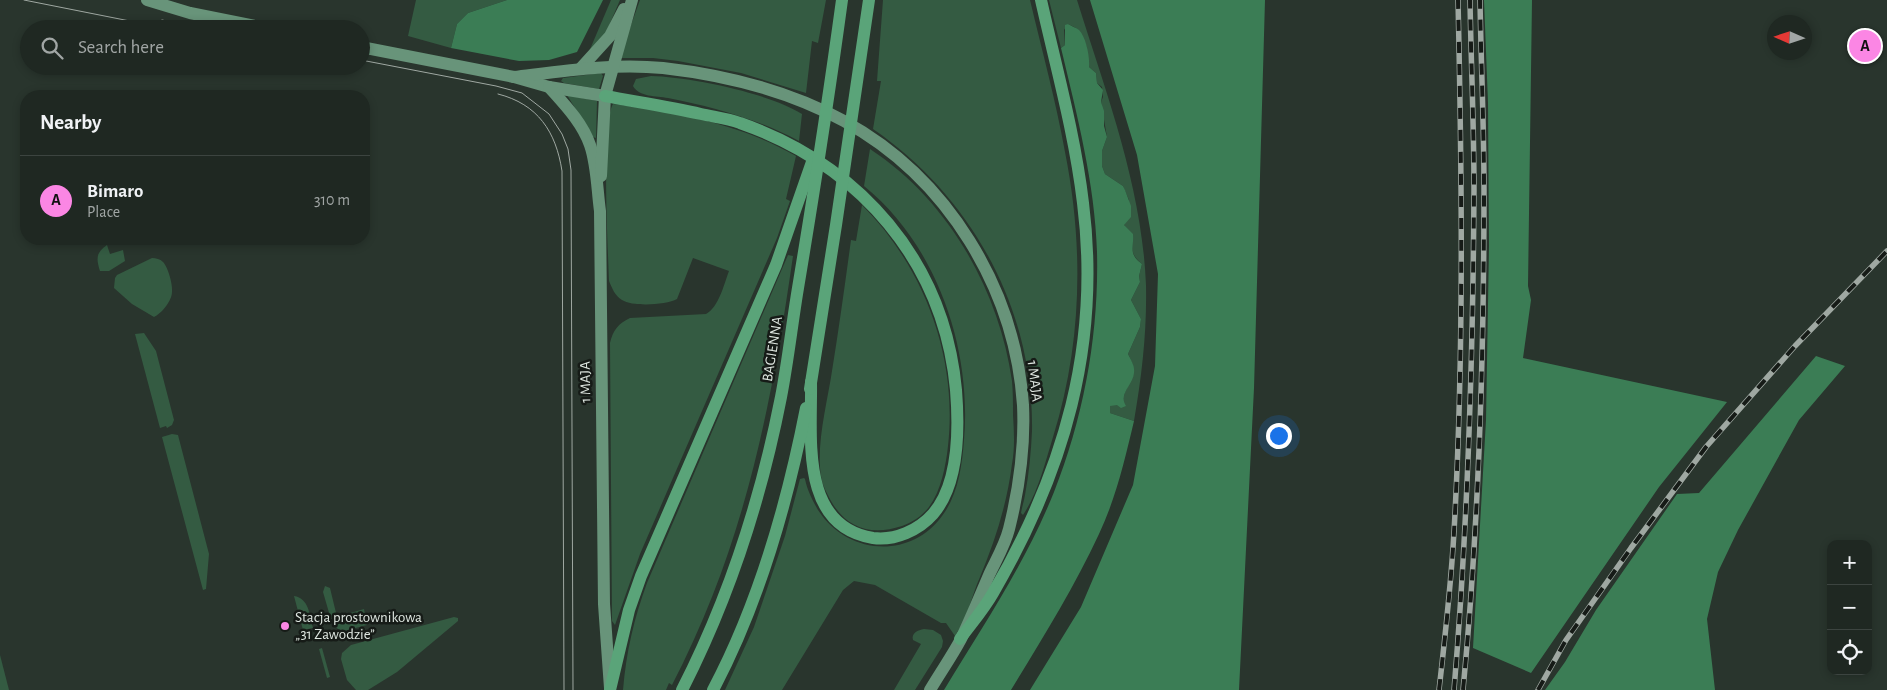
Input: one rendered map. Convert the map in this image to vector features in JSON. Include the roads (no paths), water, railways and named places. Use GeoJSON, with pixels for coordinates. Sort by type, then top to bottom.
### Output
{"type":"FeatureCollection","features":[{"type":"Feature","properties":{"kind":"main road","name":"BAGIENNA"},"geometry":{"type":"LineString","coordinates":[[682,690],[723,600],[742,548],[761,485],[781,396],[824,129],[842,0]]}},
{"type":"Feature","properties":{"kind":"main road"},"geometry":{"type":"LineString","coordinates":[[713,690],[748,613],[775,532],[795,460],[811,382],[869,0]]}},
{"type":"Feature","properties":{"kind":"main road"},"geometry":{"type":"LineString","coordinates":[[960,639],[992,595],[1036,510],[1059,452],[1080,369],[1087,313],[1084,204],[1071,131],[1040,0]]}},
{"type":"Feature","properties":{"kind":"main road"},"geometry":{"type":"LineString","coordinates":[[605,96],[737,122],[776,137],[832,170],[868,200],[896,232],[922,274],[941,316],[955,382],[957,416],[955,456],[946,490],[932,514],[915,528],[899,536],[878,538],[860,536],[843,526],[830,513],[818,495],[814,477],[811,382]]}},
{"type":"Feature","properties":{"kind":"main road"},"geometry":{"type":"LineString","coordinates":[[610,690],[629,610],[641,576],[776,265],[824,129]]}},
{"type":"Feature","properties":{"kind":"street"},"geometry":{"type":"LineString","coordinates":[[147,0],[190,13],[225,20]]}},
{"type":"Feature","properties":{"kind":"street"},"geometry":{"type":"LineString","coordinates":[[600,211],[605,96],[631,0]]}},
{"type":"Feature","properties":{"kind":"street"},"geometry":{"type":"LineString","coordinates":[[580,69],[610,36],[631,0]]}},
{"type":"Feature","properties":{"kind":"street"},"geometry":{"type":"LineString","coordinates":[[370,49],[514,77],[549,87],[605,96]]}},
{"type":"Feature","properties":{"kind":"street","name":"1 MAJA"},"geometry":{"type":"LineString","coordinates":[[514,77],[613,66],[661,68],[704,74],[784,95],[845,122],[878,143],[930,189],[975,248],[994,286],[1015,350],[1023,407],[1023,443],[1019,480],[1008,532],[960,639],[930,690]]}},
{"type":"Feature","properties":{"kind":"street","name":"1 MAJA"},"geometry":{"type":"LineString","coordinates":[[549,87],[579,124],[590,145],[600,211],[604,604],[610,690]]}},
{"type":"Feature","properties":{"kind":"tram line"},"geometry":{"type":"LineString","coordinates":[[24,0],[125,20]]}},
{"type":"Feature","properties":{"kind":"tram line"},"geometry":{"type":"LineString","coordinates":[[370,62],[496,86],[522,93],[549,114],[562,134],[568,149],[571,170],[573,690]]}},
{"type":"Feature","properties":{"kind":"tram line"},"geometry":{"type":"LineString","coordinates":[[498,94],[524,105],[543,122],[555,144],[562,171],[564,690]]}},
{"type":"Feature","properties":{"kind":"railway"},"geometry":{"type":"LineString","coordinates":[[1439,690],[1453,552],[1461,333],[1458,0]]}},
{"type":"Feature","properties":{"kind":"railway"},"geometry":{"type":"LineString","coordinates":[[1454,690],[1466,502],[1472,314],[1474,165],[1470,0]]}},
{"type":"Feature","properties":{"kind":"railway"},"geometry":{"type":"LineString","coordinates":[[1463,690],[1477,502],[1482,377],[1484,142],[1480,0]]}},
{"type":"Feature","properties":{"kind":"railway"},"geometry":{"type":"LineString","coordinates":[[1538,690],[1566,640],[1706,447],[1795,346],[1887,251]]}},
{"type":"Feature","properties":{"kind":"place","name":"Bimaro"},"geometry":{"type":"Point","coordinates":[1865,46]}},
{"type":"Feature","properties":{"kind":"place","name":"Stacja prostownikowa „31 Zawodzie”"},"geometry":{"type":"Point","coordinates":[285,626]}}]}
